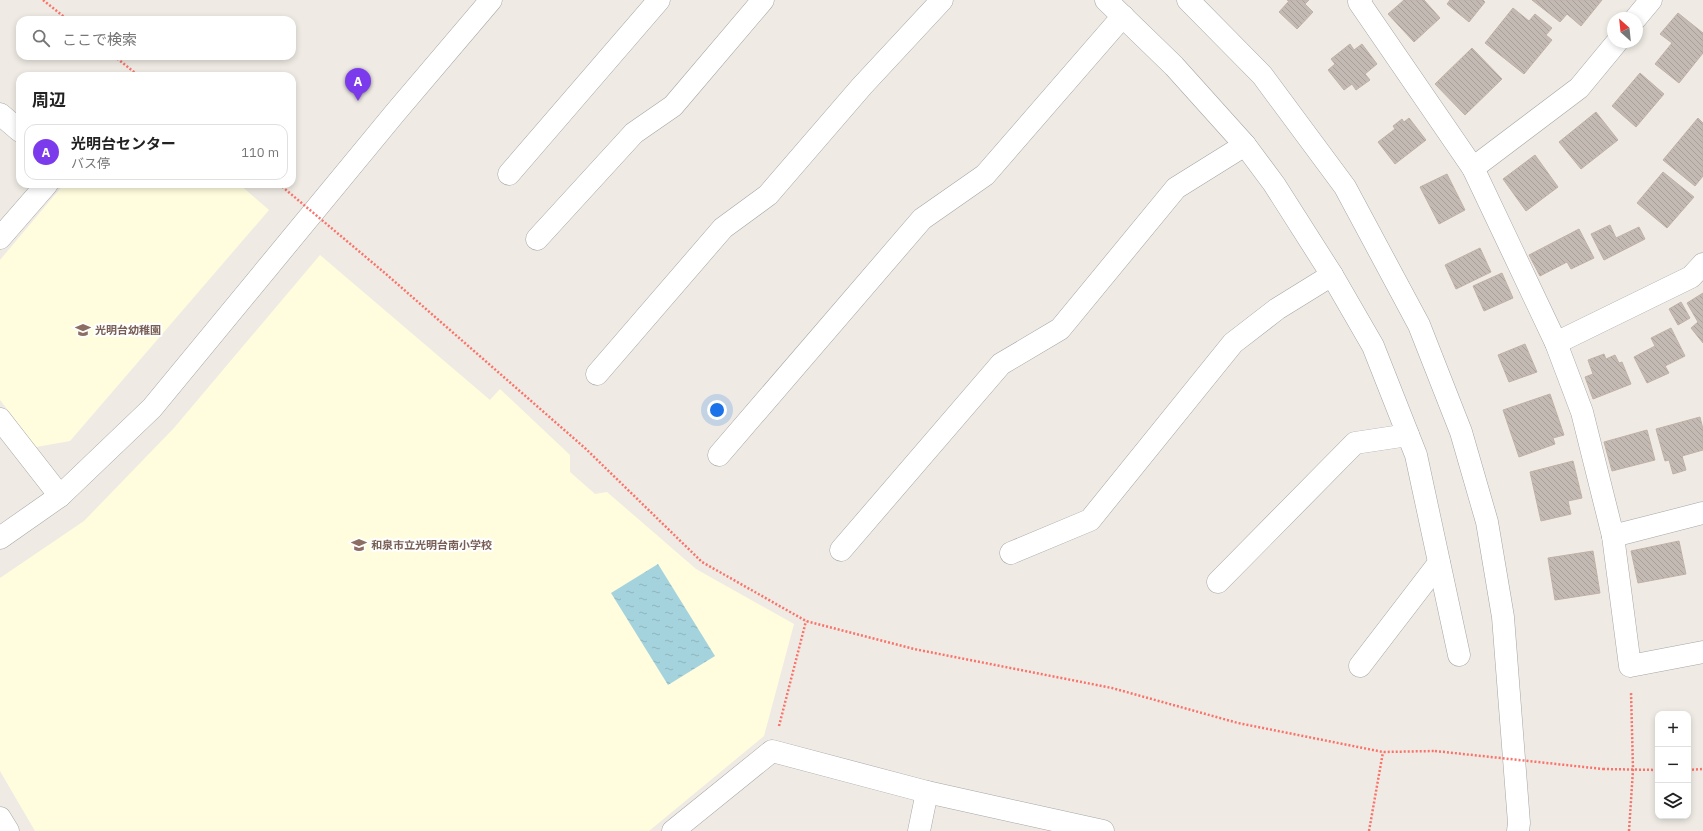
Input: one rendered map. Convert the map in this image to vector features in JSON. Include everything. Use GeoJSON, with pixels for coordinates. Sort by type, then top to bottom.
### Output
{"type":"FeatureCollection","features":[{"type":"Feature","properties":{"kind":"street"},"geometry":{"type":"LineString","coordinates":[[0,538],[60,496],[152,408],[491,0]]}},
{"type":"Feature","properties":{"kind":"street"},"geometry":{"type":"LineString","coordinates":[[509,174],[659,0]]}},
{"type":"Feature","properties":{"kind":"street"},"geometry":{"type":"LineString","coordinates":[[536,239],[634,133],[673,106],[763,0]]}},
{"type":"Feature","properties":{"kind":"street"},"geometry":{"type":"LineString","coordinates":[[597,374],[723,228],[768,195],[862,86],[942,0]]}},
{"type":"Feature","properties":{"kind":"street"},"geometry":{"type":"LineString","coordinates":[[1106,0],[1174,66],[1245,145],[1274,184],[1332,275],[1373,346],[1416,455],[1459,655]]}},
{"type":"Feature","properties":{"kind":"street"},"geometry":{"type":"LineString","coordinates":[[1188,0],[1262,75],[1345,187],[1419,325],[1461,432],[1487,522],[1503,618],[1519,823],[1518,831]]}},
{"type":"Feature","properties":{"kind":"street"},"geometry":{"type":"LineString","coordinates":[[1361,0],[1359,2],[1472,168],[1556,343],[1582,412],[1613,536],[1630,666],[1703,652]]}},
{"type":"Feature","properties":{"kind":"street"},"geometry":{"type":"LineString","coordinates":[[1641,12],[1651,0]]}},
{"type":"Feature","properties":{"kind":"street"},"geometry":{"type":"LineString","coordinates":[[719,454],[922,219],[985,175],[1124,16]]}},
{"type":"Feature","properties":{"kind":"street"},"geometry":{"type":"LineString","coordinates":[[1472,168],[1579,88],[1612,48]]}},
{"type":"Feature","properties":{"kind":"street"},"geometry":{"type":"LineString","coordinates":[[0,114],[16,128]]}},
{"type":"Feature","properties":{"kind":"street"},"geometry":{"type":"LineString","coordinates":[[841,550],[1001,364],[1060,329],[1176,188],[1245,145]]}},
{"type":"Feature","properties":{"kind":"street"},"geometry":{"type":"LineString","coordinates":[[0,238],[44,188]]}},
{"type":"Feature","properties":{"kind":"street"},"geometry":{"type":"LineString","coordinates":[[1556,343],[1691,277],[1703,264]]}},
{"type":"Feature","properties":{"kind":"street"},"geometry":{"type":"LineString","coordinates":[[1011,553],[1090,520],[1233,343],[1277,309],[1332,275]]}},
{"type":"Feature","properties":{"kind":"street"},"geometry":{"type":"LineString","coordinates":[[0,419],[60,496]]}},
{"type":"Feature","properties":{"kind":"street"},"geometry":{"type":"LineString","coordinates":[[1218,582],[1355,443],[1408,435]]}},
{"type":"Feature","properties":{"kind":"street"},"geometry":{"type":"LineString","coordinates":[[1613,536],[1703,513]]}},
{"type":"Feature","properties":{"kind":"street"},"geometry":{"type":"LineString","coordinates":[[1360,666],[1439,563]]}},
{"type":"Feature","properties":{"kind":"street"},"geometry":{"type":"LineString","coordinates":[[674,831],[772,752],[927,792],[1103,831]]}},
{"type":"Feature","properties":{"kind":"street"},"geometry":{"type":"LineString","coordinates":[[919,831],[927,792]]}},
{"type":"Feature","properties":{"kind":"street"},"geometry":{"type":"LineString","coordinates":[[0,818],[8,831]]}},
{"type":"Feature","properties":{"kind":"path"},"geometry":{"type":"LineString","coordinates":[[42,0],[63,16]]}},
{"type":"Feature","properties":{"kind":"path"},"geometry":{"type":"LineString","coordinates":[[119,60],[134,72]]}},
{"type":"Feature","properties":{"kind":"path"},"geometry":{"type":"LineString","coordinates":[[284,188],[386,274],[586,449],[702,562],[806,622],[914,649],[1112,688],[1238,723],[1383,752],[1435,751],[1603,769],[1655,770]]}},
{"type":"Feature","properties":{"kind":"path"},"geometry":{"type":"LineString","coordinates":[[772,752],[806,622]]}},
{"type":"Feature","properties":{"kind":"path"},"geometry":{"type":"LineString","coordinates":[[1629,831],[1633,770],[1630,666]]}},
{"type":"Feature","properties":{"kind":"path"},"geometry":{"type":"LineString","coordinates":[[1369,831],[1383,752]]}},
{"type":"Feature","properties":{"kind":"path"},"geometry":{"type":"LineString","coordinates":[[1691,770],[1703,769]]}},
{"type":"Feature","properties":{"kind":"shaded area","name":"光明台幼稚園"},"geometry":{"type":"Polygon","coordinates":[[[61,188],[244,188],[269,210],[70,441],[36,447],[0,400],[0,260],[61,188]]]}},
{"type":"Feature","properties":{"kind":"shaded area","name":"和泉市立光明台南小学校"},"geometry":{"type":"Polygon","coordinates":[[[320,255],[490,400],[500,389],[570,455],[570,472],[595,494],[607,492],[696,569],[794,624],[764,736],[649,831],[35,831],[0,771],[0,578],[84,521],[174,428],[320,255]]]}},
{"type":"Feature","properties":{"kind":"water"},"geometry":{"type":"Polygon","coordinates":[[[658,564],[715,656],[668,685],[611,593],[658,564]]]}},
{"type":"Feature","properties":{"kind":"building"},"geometry":{"type":"Polygon","coordinates":[[[1287,0],[1309,0],[1305,4],[1313,12],[1297,29],[1279,12],[1289,1],[1287,0]]]}},
{"type":"Feature","properties":{"kind":"building"},"geometry":{"type":"Polygon","coordinates":[[[1404,0],[1424,0],[1440,18],[1414,42],[1388,14],[1404,0]]]}},
{"type":"Feature","properties":{"kind":"building"},"geometry":{"type":"Polygon","coordinates":[[[1450,0],[1483,0],[1485,2],[1469,22],[1447,4],[1450,0]]]}},
{"type":"Feature","properties":{"kind":"building"},"geometry":{"type":"Polygon","coordinates":[[[1532,0],[1602,0],[1581,26],[1567,14],[1560,22],[1532,0]]]}},
{"type":"Feature","properties":{"kind":"building"},"geometry":{"type":"Polygon","coordinates":[[[1513,8],[1529,21],[1535,14],[1552,28],[1546,35],[1552,40],[1524,74],[1485,43],[1513,8]]]}},
{"type":"Feature","properties":{"kind":"building"},"geometry":{"type":"Polygon","coordinates":[[[1678,13],[1703,33],[1703,53],[1679,83],[1655,64],[1672,43],[1660,34],[1678,13]]]}},
{"type":"Feature","properties":{"kind":"building"},"geometry":{"type":"Polygon","coordinates":[[[1350,44],[1354,50],[1362,44],[1377,64],[1365,74],[1370,80],[1356,90],[1352,84],[1344,90],[1328,70],[1335,64],[1331,59],[1350,44]]]}},
{"type":"Feature","properties":{"kind":"building"},"geometry":{"type":"Polygon","coordinates":[[[1472,48],[1502,79],[1465,115],[1435,84],[1472,48]]]}},
{"type":"Feature","properties":{"kind":"building"},"geometry":{"type":"Polygon","coordinates":[[[1640,73],[1664,94],[1636,127],[1612,106],[1640,73]]]}},
{"type":"Feature","properties":{"kind":"building"},"geometry":{"type":"Polygon","coordinates":[[[1596,112],[1618,140],[1581,169],[1559,142],[1596,112]]]}},
{"type":"Feature","properties":{"kind":"building"},"geometry":{"type":"Polygon","coordinates":[[[1409,118],[1426,140],[1395,164],[1378,142],[1395,129],[1393,126],[1402,119],[1404,122],[1409,118]]]}},
{"type":"Feature","properties":{"kind":"building"},"geometry":{"type":"Polygon","coordinates":[[[1698,118],[1703,123],[1703,176],[1695,186],[1663,160],[1698,118]]]}},
{"type":"Feature","properties":{"kind":"building"},"geometry":{"type":"Polygon","coordinates":[[[1535,155],[1558,187],[1526,211],[1503,179],[1535,155]]]}},
{"type":"Feature","properties":{"kind":"building"},"geometry":{"type":"Polygon","coordinates":[[[1663,172],[1694,197],[1667,228],[1637,203],[1663,172]]]}},
{"type":"Feature","properties":{"kind":"building"},"geometry":{"type":"Polygon","coordinates":[[[1447,174],[1465,210],[1439,224],[1420,187],[1447,174]]]}},
{"type":"Feature","properties":{"kind":"building"},"geometry":{"type":"Polygon","coordinates":[[[1610,225],[1616,238],[1639,227],[1645,239],[1604,260],[1591,234],[1610,225]]]}},
{"type":"Feature","properties":{"kind":"building"},"geometry":{"type":"Polygon","coordinates":[[[1579,229],[1594,258],[1571,269],[1567,262],[1540,276],[1529,255],[1579,229]]]}},
{"type":"Feature","properties":{"kind":"building"},"geometry":{"type":"Polygon","coordinates":[[[1480,248],[1491,272],[1456,289],[1445,265],[1480,248]]]}},
{"type":"Feature","properties":{"kind":"building"},"geometry":{"type":"Polygon","coordinates":[[[1502,273],[1513,298],[1484,311],[1473,286],[1502,273]]]}},
{"type":"Feature","properties":{"kind":"building"},"geometry":{"type":"Polygon","coordinates":[[[1703,293],[1703,343],[1691,328],[1698,322],[1687,303],[1703,293]]]}},
{"type":"Feature","properties":{"kind":"building"},"geometry":{"type":"Polygon","coordinates":[[[1681,302],[1690,318],[1678,325],[1669,309],[1681,302]]]}},
{"type":"Feature","properties":{"kind":"building"},"geometry":{"type":"Polygon","coordinates":[[[1671,328],[1685,356],[1665,366],[1669,373],[1647,383],[1634,357],[1655,346],[1651,338],[1671,328]]]}},
{"type":"Feature","properties":{"kind":"building"},"geometry":{"type":"Polygon","coordinates":[[[1525,344],[1537,372],[1509,382],[1498,355],[1525,344]]]}},
{"type":"Feature","properties":{"kind":"building"},"geometry":{"type":"Polygon","coordinates":[[[1604,354],[1606,359],[1615,355],[1619,363],[1622,362],[1631,384],[1593,399],[1585,377],[1593,374],[1588,360],[1604,354]]]}},
{"type":"Feature","properties":{"kind":"building"},"geometry":{"type":"Polygon","coordinates":[[[1550,394],[1564,435],[1553,438],[1555,444],[1519,457],[1503,410],[1550,394]]]}},
{"type":"Feature","properties":{"kind":"building"},"geometry":{"type":"Polygon","coordinates":[[[1700,417],[1703,429],[1703,450],[1682,456],[1686,470],[1673,474],[1669,460],[1665,461],[1656,429],[1700,417]]]}},
{"type":"Feature","properties":{"kind":"building"},"geometry":{"type":"Polygon","coordinates":[[[1647,430],[1655,460],[1612,471],[1604,442],[1647,430]]]}},
{"type":"Feature","properties":{"kind":"building"},"geometry":{"type":"Polygon","coordinates":[[[1573,461],[1582,498],[1568,501],[1571,514],[1541,521],[1530,472],[1573,461]]]}},
{"type":"Feature","properties":{"kind":"building"},"geometry":{"type":"Polygon","coordinates":[[[1679,541],[1686,574],[1638,583],[1631,551],[1679,541]]]}},
{"type":"Feature","properties":{"kind":"building"},"geometry":{"type":"Polygon","coordinates":[[[1593,551],[1600,593],[1555,600],[1548,558],[1593,551]]]}},
{"type":"Feature","properties":{"kind":"place","name":"光明台センター"},"geometry":{"type":"Point","coordinates":[358,101]}},
{"type":"Feature","properties":{"kind":"place","name":"光明台幼稚園"},"geometry":{"type":"Point","coordinates":[83,330]}},
{"type":"Feature","properties":{"kind":"place","name":"和泉市立光明台南小学校"},"geometry":{"type":"Point","coordinates":[359,545]}}]}
